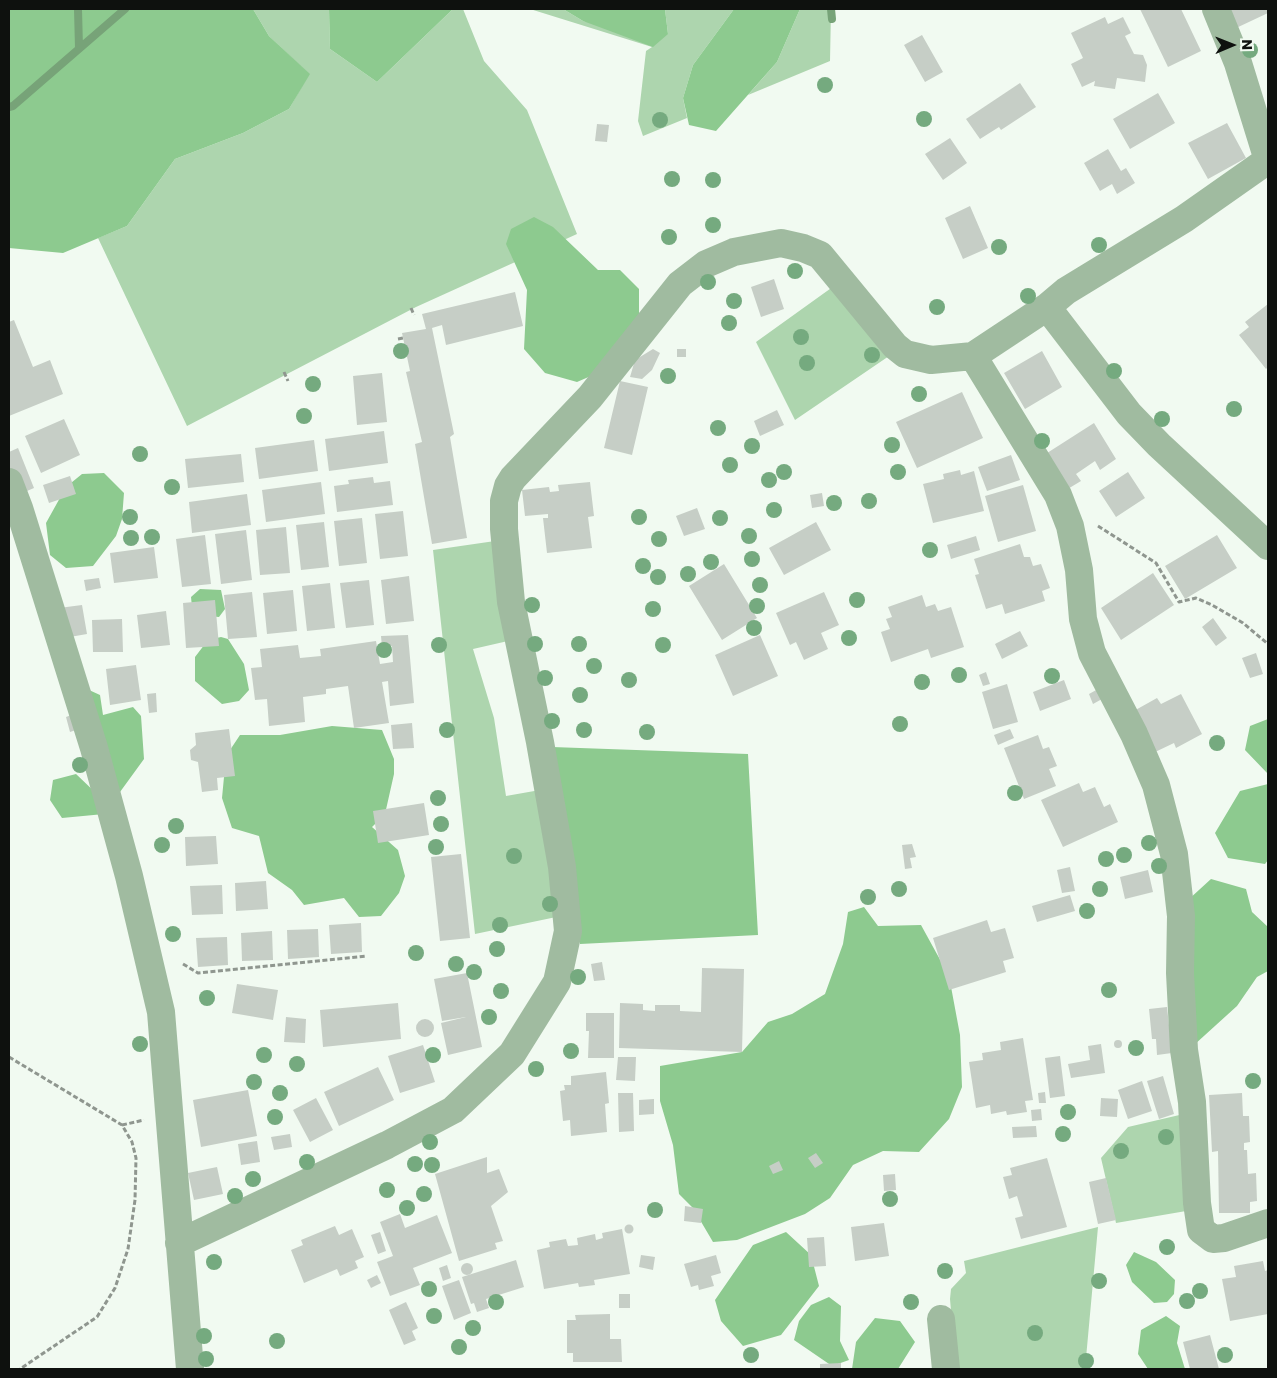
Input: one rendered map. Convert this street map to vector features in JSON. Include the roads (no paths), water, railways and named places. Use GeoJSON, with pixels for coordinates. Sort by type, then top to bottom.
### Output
{"type":"FeatureCollection","features":[{"type":"Feature","properties":{"kind":"street"},"geometry":{"type":"LineString","coordinates":[[179,1243],[387,1146],[453,1110],[512,1054],[557,982],[568,931],[562,867],[540,742],[511,602],[504,529],[504,500],[508,486],[513,478],[590,397],[680,284],[706,264],[734,252],[781,243],[803,248],[820,255],[895,346],[905,354],[931,360],[973,356],[1047,307],[1066,291],[1184,219],[1268,160],[1238,63],[1216,9]]}},
{"type":"Feature","properties":{"kind":"street"},"geometry":{"type":"LineString","coordinates":[[1047,307],[1129,414],[1158,445],[1268,546]]}},
{"type":"Feature","properties":{"kind":"street"},"geometry":{"type":"LineString","coordinates":[[973,356],[1058,495],[1070,526],[1079,570],[1083,619],[1092,653],[1134,734],[1156,785],[1174,854],[1181,916],[1180,973],[1184,1050],[1192,1102],[1197,1204],[1201,1230],[1213,1239],[1224,1238],[1268,1223]]}},
{"type":"Feature","properties":{"kind":"street"},"geometry":{"type":"LineString","coordinates":[[9,482],[20,508],[94,748],[160,1012],[190,1369]]}},
{"type":"Feature","properties":{"kind":"street"},"geometry":{"type":"LineString","coordinates":[[942,1319],[946,1369]]}},
{"type":"Feature","properties":{"kind":"waterway"},"geometry":{"type":"LineString","coordinates":[[78,9],[79,48]]}},
{"type":"Feature","properties":{"kind":"waterway"},"geometry":{"type":"LineString","coordinates":[[9,107],[13,106],[125,9]]}},
{"type":"Feature","properties":{"kind":"waterway"},"geometry":{"type":"LineString","coordinates":[[831,9],[832,19]]}}]}
